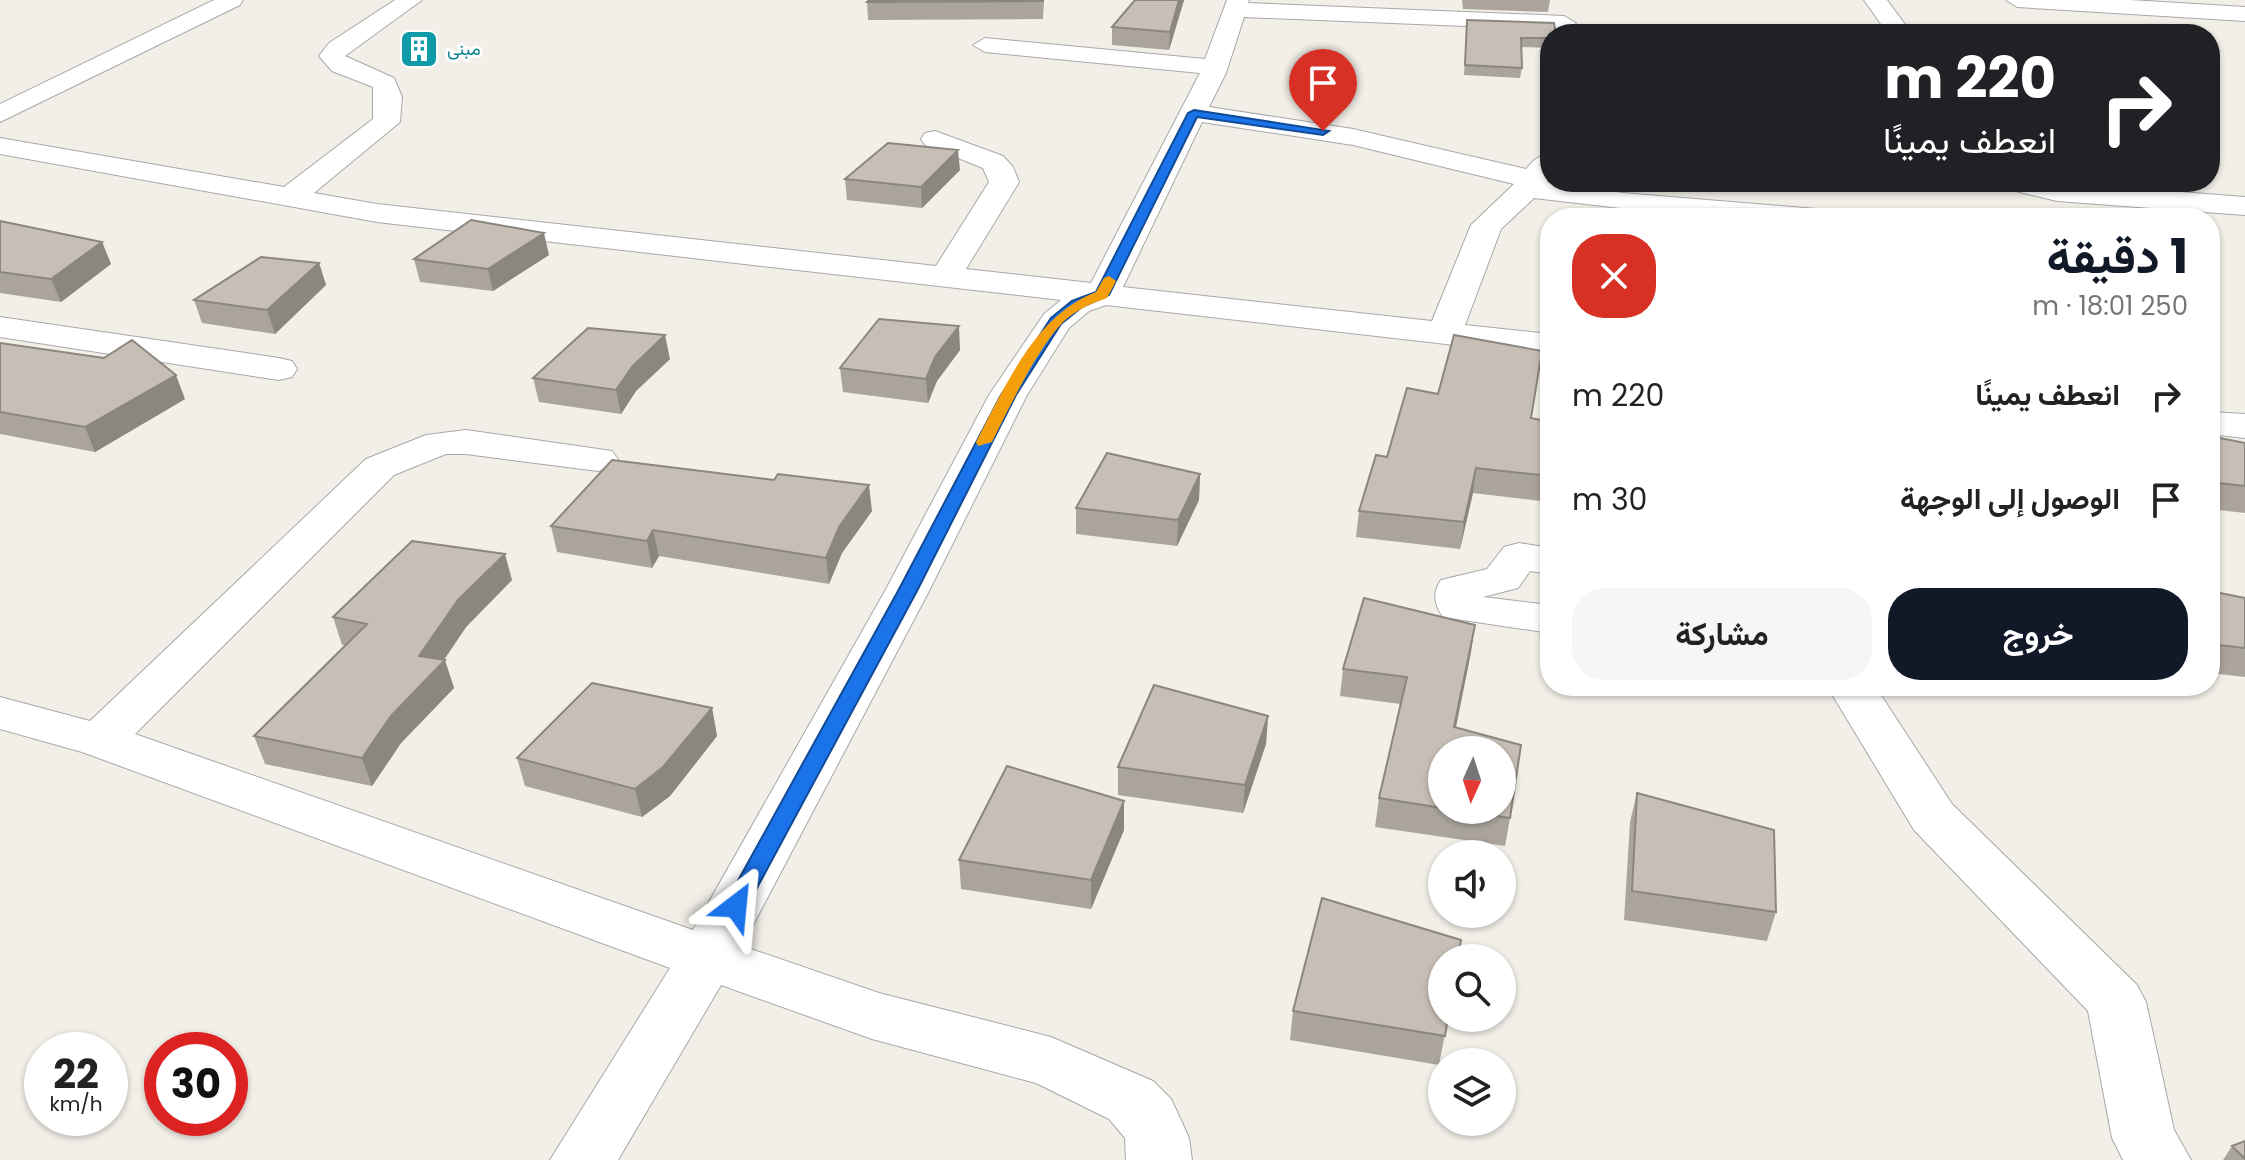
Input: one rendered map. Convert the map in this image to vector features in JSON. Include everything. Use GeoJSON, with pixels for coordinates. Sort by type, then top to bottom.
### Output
{"type":"FeatureCollection","features":[{"type":"Feature","properties":{"kind":"street"},"geometry":{"type":"LineString","coordinates":[[0,114],[232,0]]}},
{"type":"Feature","properties":{"kind":"street"},"geometry":{"type":"LineString","coordinates":[[290,197],[386,122],[389,97],[385,83],[341,66],[331,56],[338,48],[411,0]]}},
{"type":"Feature","properties":{"kind":"street"},"geometry":{"type":"LineString","coordinates":[[1875,0],[1893,24]]}},
{"type":"Feature","properties":{"kind":"street"},"geometry":{"type":"LineString","coordinates":[[2017,0],[2227,9]]}},
{"type":"Feature","properties":{"kind":"street"},"geometry":{"type":"LineString","coordinates":[[583,1160],[707,958],[907,591],[1008,395],[1056,321],[1077,304],[1102,295],[1194,113],[1215,67],[1237,5],[1564,23]]}},
{"type":"Feature","properties":{"kind":"street"},"geometry":{"type":"LineString","coordinates":[[985,45],[1215,67]]}},
{"type":"Feature","properties":{"kind":"street"},"geometry":{"type":"LineString","coordinates":[[1194,113],[1353,137],[1537,175]]}},
{"type":"Feature","properties":{"kind":"street"},"geometry":{"type":"LineString","coordinates":[[935,139],[993,162],[999,167],[1004,182],[945,277]]}},
{"type":"Feature","properties":{"kind":"street"},"geometry":{"type":"LineString","coordinates":[[0,146],[377,213],[1540,344]]}},
{"type":"Feature","properties":{"kind":"street"},"geometry":{"type":"LineString","coordinates":[[1445,333],[1487,225],[1537,175]]}},
{"type":"Feature","properties":{"kind":"street"},"geometry":{"type":"LineString","coordinates":[[1586,192],[1632,208]]}},
{"type":"Feature","properties":{"kind":"street"},"geometry":{"type":"LineString","coordinates":[[2057,192],[2245,206]]}},
{"type":"Feature","properties":{"kind":"street"},"geometry":{"type":"LineString","coordinates":[[0,327],[279,369]]}},
{"type":"Feature","properties":{"kind":"street"},"geometry":{"type":"LineString","coordinates":[[2220,424],[2245,426]]}},
{"type":"Feature","properties":{"kind":"street"},"geometry":{"type":"LineString","coordinates":[[100,740],[380,467],[440,443],[466,442],[598,459]]}},
{"type":"Feature","properties":{"kind":"street"},"geometry":{"type":"LineString","coordinates":[[1540,559],[1519,556],[1502,579],[1457,589],[1459,607],[1540,618]]}},
{"type":"Feature","properties":{"kind":"street"},"geometry":{"type":"LineString","coordinates":[[1857,696],[1933,817],[2116,1002],[2144,1138],[2158,1160]]}},
{"type":"Feature","properties":{"kind":"street"},"geometry":{"type":"LineString","coordinates":[[0,713],[100,740],[872,1015],[1051,1062],[1131,1100],[1148,1118],[1157,1138],[1159,1160]]}},
{"type":"Feature","properties":{"kind":"building"},"geometry":{"type":"Polygon","coordinates":[[[1043,0],[1043,1],[867,2],[1043,0]]]}},
{"type":"Feature","properties":{"kind":"building"},"geometry":{"type":"Polygon","coordinates":[[[1135,0],[1179,0],[1170,32],[1112,27],[1135,0]]]}},
{"type":"Feature","properties":{"kind":"building"},"geometry":{"type":"Polygon","coordinates":[[[1467,20],[1554,23],[1540,24],[1540,38],[1521,38],[1522,68],[1465,65],[1467,20]]]}},
{"type":"Feature","properties":{"kind":"building"},"geometry":{"type":"Polygon","coordinates":[[[888,143],[958,150],[921,187],[845,179],[888,143]]]}},
{"type":"Feature","properties":{"kind":"building"},"geometry":{"type":"Polygon","coordinates":[[[471,220],[544,233],[488,269],[414,259],[471,220]]]}},
{"type":"Feature","properties":{"kind":"building"},"geometry":{"type":"Polygon","coordinates":[[[0,221],[102,242],[51,279],[0,272],[0,221]]]}},
{"type":"Feature","properties":{"kind":"building"},"geometry":{"type":"Polygon","coordinates":[[[261,257],[319,263],[267,310],[194,300],[261,257]]]}},
{"type":"Feature","properties":{"kind":"building"},"geometry":{"type":"Polygon","coordinates":[[[879,319],[959,326],[935,357],[926,379],[840,368],[879,319]]]}},
{"type":"Feature","properties":{"kind":"building"},"geometry":{"type":"Polygon","coordinates":[[[588,328],[665,335],[632,367],[616,390],[533,378],[588,328]]]}},
{"type":"Feature","properties":{"kind":"building"},"geometry":{"type":"Polygon","coordinates":[[[1454,335],[1540,351],[1531,418],[1540,420],[1540,475],[1476,468],[1464,522],[1359,511],[1376,455],[1387,457],[1407,388],[1438,394],[1454,335]]]}},
{"type":"Feature","properties":{"kind":"building"},"geometry":{"type":"Polygon","coordinates":[[[132,340],[176,375],[85,427],[0,412],[0,343],[104,358],[132,340]]]}},
{"type":"Feature","properties":{"kind":"building"},"geometry":{"type":"Polygon","coordinates":[[[2220,438],[2245,443],[2245,486],[2220,483],[2220,438]]]}},
{"type":"Feature","properties":{"kind":"building"},"geometry":{"type":"Polygon","coordinates":[[[1107,453],[1200,474],[1178,520],[1076,508],[1107,453]]]}},
{"type":"Feature","properties":{"kind":"building"},"geometry":{"type":"Polygon","coordinates":[[[612,460],[774,480],[778,474],[869,485],[839,527],[826,558],[653,530],[647,541],[551,526],[612,460]]]}},
{"type":"Feature","properties":{"kind":"building"},"geometry":{"type":"Polygon","coordinates":[[[412,541],[505,554],[458,600],[419,656],[445,660],[391,716],[362,758],[254,736],[367,624],[333,617],[412,541]]]}},
{"type":"Feature","properties":{"kind":"building"},"geometry":{"type":"Polygon","coordinates":[[[2220,593],[2245,598],[2245,648],[2220,645],[2220,593]]]}},
{"type":"Feature","properties":{"kind":"building"},"geometry":{"type":"Polygon","coordinates":[[[1364,598],[1475,625],[1454,727],[1488,736],[1428,736],[1428,806],[1379,798],[1407,677],[1343,669],[1364,598]]]}},
{"type":"Feature","properties":{"kind":"building"},"geometry":{"type":"Polygon","coordinates":[[[592,683],[712,708],[663,767],[635,789],[517,758],[592,683]]]}},
{"type":"Feature","properties":{"kind":"building"},"geometry":{"type":"Polygon","coordinates":[[[1154,685],[1268,716],[1245,785],[1118,767],[1154,685]]]}},
{"type":"Feature","properties":{"kind":"building"},"geometry":{"type":"Polygon","coordinates":[[[1516,744],[1521,745],[1516,778],[1516,744]]]}},
{"type":"Feature","properties":{"kind":"building"},"geometry":{"type":"Polygon","coordinates":[[[1007,766],[1124,801],[1091,880],[959,860],[1007,766]]]}},
{"type":"Feature","properties":{"kind":"building"},"geometry":{"type":"Polygon","coordinates":[[[1637,793],[1774,830],[1776,912],[1632,891],[1637,793]]]}},
{"type":"Feature","properties":{"kind":"building"},"geometry":{"type":"Polygon","coordinates":[[[1322,898],[1461,940],[1460,944],[1428,944],[1428,1032],[1446,1032],[1445,1036],[1293,1011],[1322,898]]]}},
{"type":"Feature","properties":{"kind":"building"},"geometry":{"type":"Polygon","coordinates":[[[2245,1141],[2245,1159],[2232,1146],[2245,1141]]]}},
{"type":"Feature","properties":{"kind":"slow traffic"},"geometry":{"type":"LineString","coordinates":[[984,442],[1008,395],[1056,321],[1077,304],[1102,295],[1109,281]]}},
{"type":"Feature","properties":{"kind":"place","name":"مبنى"},"geometry":{"type":"Point","coordinates":[419,49]}},
{"type":"Feature","properties":{"kind":"route"},"geometry":{"type":"LineString","coordinates":[[736,906],[907,591],[1008,395],[1056,321],[1077,304],[1102,295],[1194,113],[1323,131]]}}]}
